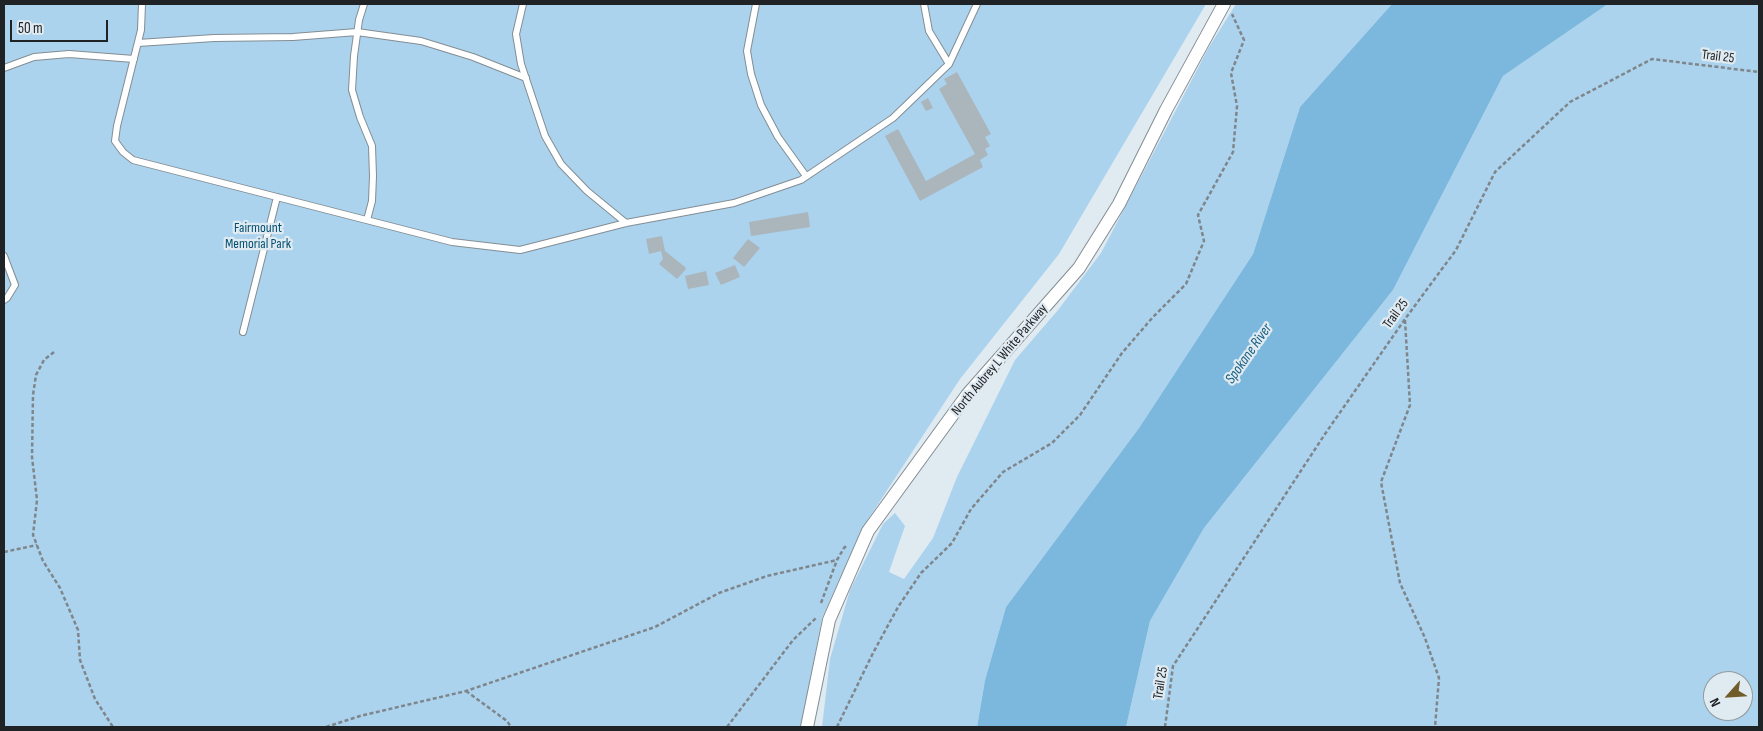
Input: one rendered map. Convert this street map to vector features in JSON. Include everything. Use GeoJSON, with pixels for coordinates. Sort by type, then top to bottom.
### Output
{"type":"FeatureCollection","features":[{"type":"Feature","properties":{"kind":"street","name":"North Aubrey L White Parkway"},"geometry":{"type":"LineString","coordinates":[[807,727],[829,620],[868,532],[967,394],[1079,268],[1119,204],[1166,110],[1228,8]]}},
{"type":"Feature","properties":{"kind":"lane"},"geometry":{"type":"LineString","coordinates":[[142,4],[141,30],[115,141],[122,152],[133,160],[452,242],[520,250],[626,223],[734,203],[801,180],[893,118],[949,64],[977,4]]}},
{"type":"Feature","properties":{"kind":"lane"},"geometry":{"type":"LineString","coordinates":[[364,4],[357,32],[352,90],[360,117],[372,146],[372,201],[367,220]]}},
{"type":"Feature","properties":{"kind":"lane"},"geometry":{"type":"LineString","coordinates":[[523,4],[516,34],[521,64],[545,136],[561,164],[587,191],[626,223]]}},
{"type":"Feature","properties":{"kind":"lane"},"geometry":{"type":"LineString","coordinates":[[756,4],[747,51],[751,74],[761,105],[774,129],[806,176]]}},
{"type":"Feature","properties":{"kind":"lane"},"geometry":{"type":"LineString","coordinates":[[924,4],[929,31],[949,64]]}},
{"type":"Feature","properties":{"kind":"lane"},"geometry":{"type":"LineString","coordinates":[[138,43],[214,38],[293,37],[357,32],[421,41],[473,57],[526,78]]}},
{"type":"Feature","properties":{"kind":"lane"},"geometry":{"type":"LineString","coordinates":[[4,68],[34,57],[69,54],[134,59]]}},
{"type":"Feature","properties":{"kind":"lane"},"geometry":{"type":"LineString","coordinates":[[243,332],[277,197]]}},
{"type":"Feature","properties":{"kind":"lane"},"geometry":{"type":"LineString","coordinates":[[4,256],[15,285],[4,300]]}},
{"type":"Feature","properties":{"kind":"path"},"geometry":{"type":"LineString","coordinates":[[837,727],[889,623],[921,573],[952,542],[971,509],[1003,472],[1052,443],[1080,415],[1122,353],[1153,317],[1186,284],[1204,241],[1198,215],[1233,152],[1237,106],[1231,73],[1244,40],[1228,8]]}},
{"type":"Feature","properties":{"kind":"path","name":"Trail 25"},"geometry":{"type":"LineString","coordinates":[[1165,727],[1173,666],[1324,434],[1405,318],[1456,250],[1495,172],[1570,102],[1652,59],[1759,72]]}},
{"type":"Feature","properties":{"kind":"path"},"geometry":{"type":"LineString","coordinates":[[1405,318],[1410,405],[1381,482],[1400,583],[1425,638],[1439,678],[1435,727]]}},
{"type":"Feature","properties":{"kind":"path"},"geometry":{"type":"LineString","coordinates":[[54,352],[44,360],[36,376],[33,395],[32,457],[37,500],[33,535],[43,561],[60,588],[78,630],[80,660],[95,699],[112,727]]}},
{"type":"Feature","properties":{"kind":"path"},"geometry":{"type":"LineString","coordinates":[[4,552],[37,545]]}},
{"type":"Feature","properties":{"kind":"path"},"geometry":{"type":"LineString","coordinates":[[326,727],[360,716],[466,690],[655,627],[719,593],[759,579],[837,560]]}},
{"type":"Feature","properties":{"kind":"path"},"geometry":{"type":"LineString","coordinates":[[727,727],[793,640],[815,619],[827,587]]}},
{"type":"Feature","properties":{"kind":"path"},"geometry":{"type":"LineString","coordinates":[[466,690],[507,721],[511,727]]}},
{"type":"Feature","properties":{"kind":"green space","name":"Fairmount Memorial Park"},"geometry":{"type":"Polygon","coordinates":[[[4,4],[1206,4],[1059,254],[960,379],[865,524],[822,618],[801,727],[4,727],[4,4]]]}},
{"type":"Feature","properties":{"kind":"green space"},"geometry":{"type":"Polygon","coordinates":[[[1236,4],[1392,4],[1300,107],[1253,254],[1139,428],[1006,607],[985,680],[977,727],[822,727],[830,659],[850,590],[883,524],[895,513],[905,526],[889,572],[904,579],[933,538],[957,477],[1015,360],[1058,310],[1101,253],[1209,47],[1236,4]]]}},
{"type":"Feature","properties":{"kind":"green space"},"geometry":{"type":"Polygon","coordinates":[[[1608,4],[1759,4],[1759,727],[1126,727],[1150,621],[1204,528],[1393,290],[1503,76],[1608,4]]]}},
{"type":"Feature","properties":{"kind":"water","name":"Spokane River"},"geometry":{"type":"Polygon","coordinates":[[[1392,4],[1608,4],[1503,76],[1393,290],[1204,528],[1150,621],[1126,727],[977,727],[985,680],[1006,607],[1139,428],[1253,254],[1300,107],[1392,4]]]}},
{"type":"Feature","properties":{"kind":"building"},"geometry":{"type":"Polygon","coordinates":[[[957,72],[991,134],[985,137],[990,146],[985,149],[988,155],[980,160],[983,167],[920,201],[885,136],[898,129],[926,181],[975,154],[939,89],[947,84],[944,79],[957,72]]]}},
{"type":"Feature","properties":{"kind":"building"},"geometry":{"type":"Polygon","coordinates":[[[928,98],[933,108],[926,111],[921,102],[928,98]]]}},
{"type":"Feature","properties":{"kind":"building"},"geometry":{"type":"Polygon","coordinates":[[[808,212],[810,227],[751,236],[749,222],[808,212]]]}},
{"type":"Feature","properties":{"kind":"building"},"geometry":{"type":"Polygon","coordinates":[[[662,236],[665,251],[686,269],[677,279],[659,264],[663,259],[661,251],[649,254],[646,239],[662,236]]]}},
{"type":"Feature","properties":{"kind":"building"},"geometry":{"type":"Polygon","coordinates":[[[748,239],[760,248],[744,267],[733,258],[748,239]]]}},
{"type":"Feature","properties":{"kind":"building"},"geometry":{"type":"Polygon","coordinates":[[[735,265],[740,277],[721,285],[715,273],[735,265]]]}},
{"type":"Feature","properties":{"kind":"building"},"geometry":{"type":"Polygon","coordinates":[[[706,271],[709,285],[688,289],[685,276],[706,271]]]}}]}
